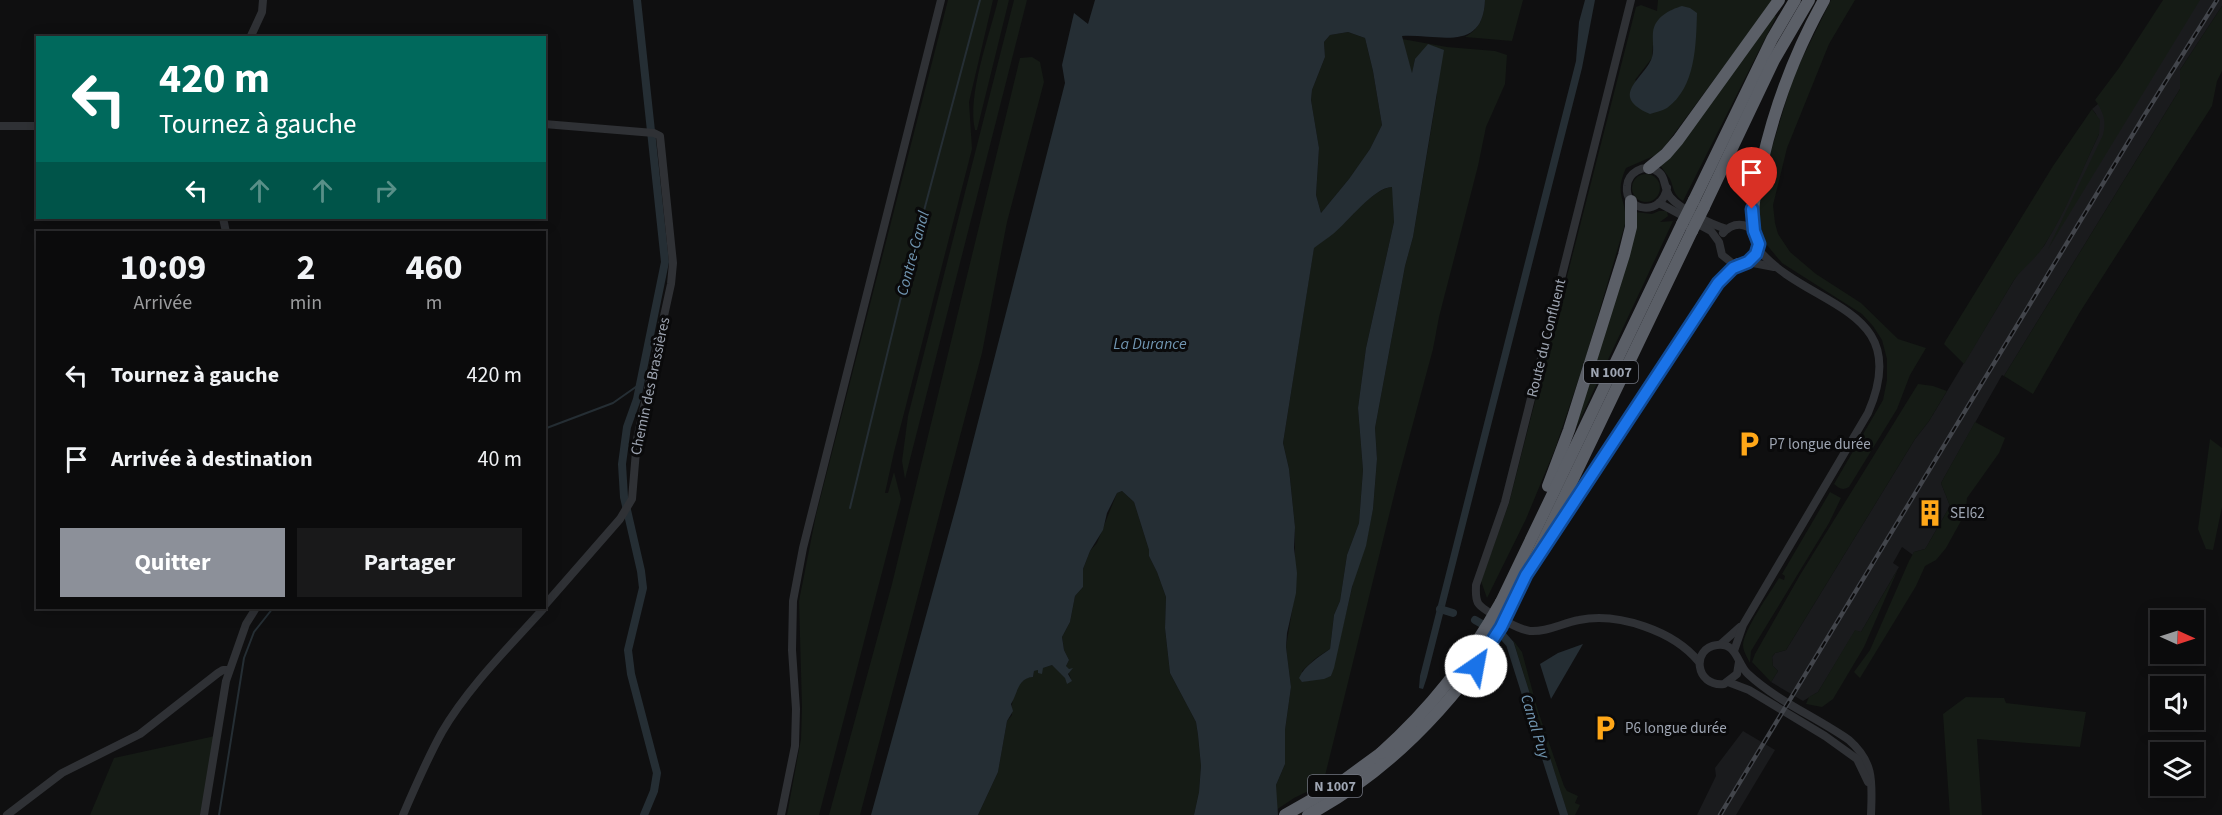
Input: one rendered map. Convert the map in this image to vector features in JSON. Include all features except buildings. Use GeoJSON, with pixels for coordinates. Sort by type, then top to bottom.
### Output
{"type":"FeatureCollection","features":[{"type":"Feature","properties":{"kind":"highway"},"geometry":{"type":"LineString","coordinates":[[1649,168],[1678,140],[1779,0]]}},
{"type":"Feature","properties":{"kind":"highway","name":"N 1007"},"geometry":{"type":"LineString","coordinates":[[1285,815],[1359,771],[1404,732],[1456,675],[1526,575],[1699,203],[1767,49],[1795,0]]}},
{"type":"Feature","properties":{"kind":"highway","name":"N 1007"},"geometry":{"type":"LineString","coordinates":[[1699,203],[1774,60],[1809,0]]}},
{"type":"Feature","properties":{"kind":"highway"},"geometry":{"type":"LineString","coordinates":[[1754,231],[1752,209],[1770,129],[1794,59],[1824,0]]}},
{"type":"Feature","properties":{"kind":"highway"},"geometry":{"type":"LineString","coordinates":[[1540,519],[1548,485],[1569,430],[1624,255],[1631,227],[1631,201]]}},
{"type":"Feature","properties":{"kind":"highway","name":"N 1007"},"geometry":{"type":"LineString","coordinates":[[1308,815],[1350,790],[1382,767],[1412,740],[1441,710],[1485,653],[1540,519],[1687,228]]}},
{"type":"Feature","properties":{"kind":"highway"},"geometry":{"type":"LineString","coordinates":[[1526,575],[1718,283],[1743,263]]}},
{"type":"Feature","properties":{"kind":"street"},"geometry":{"type":"LineString","coordinates":[[251,36],[262,12],[264,0]]}},
{"type":"Feature","properties":{"kind":"street"},"geometry":{"type":"LineString","coordinates":[[781,815],[795,746],[793,601],[802,548],[941,0]]}},
{"type":"Feature","properties":{"kind":"street","name":"Route du Confluent"},"geometry":{"type":"LineString","coordinates":[[1631,0],[1505,502],[1476,585],[1478,602],[1482,608],[1527,630],[1543,630],[1576,620],[1612,619],[1644,626],[1685,647]]}},
{"type":"Feature","properties":{"kind":"street","name":"Chemin des Brassières"},"geometry":{"type":"LineString","coordinates":[[546,124],[654,134],[673,263],[671,284],[637,439],[634,493],[628,509],[546,605]]}},
{"type":"Feature","properties":{"kind":"street"},"geometry":{"type":"LineString","coordinates":[[0,126],[36,126]]}},
{"type":"Feature","properties":{"kind":"street"},"geometry":{"type":"LineString","coordinates":[[1667,188],[1659,203],[1654,207],[1642,208],[1631,201],[1626,189],[1636,171],[1649,168],[1663,177],[1670,196],[1680,205],[1726,229],[1743,225],[1754,231],[1758,240],[1758,249],[1774,267],[1854,315],[1869,332],[1881,370],[1878,390],[1868,413],[1743,625],[1734,651]]}},
{"type":"Feature","properties":{"kind":"street"},"geometry":{"type":"LineString","coordinates":[[1659,203],[1703,225],[1719,242]]}},
{"type":"Feature","properties":{"kind":"street"},"geometry":{"type":"LineString","coordinates":[[1726,229],[1719,242],[1719,249],[1726,260],[1774,267]]}},
{"type":"Feature","properties":{"kind":"street"},"geometry":{"type":"LineString","coordinates":[[1743,263],[1758,249]]}},
{"type":"Feature","properties":{"kind":"street"},"geometry":{"type":"LineString","coordinates":[[204,815],[229,670],[246,624],[255,609]]}},
{"type":"Feature","properties":{"kind":"street","name":"Chemin des Brassières"},"geometry":{"type":"LineString","coordinates":[[403,815],[419,778],[454,715],[487,672],[542,609]]}},
{"type":"Feature","properties":{"kind":"street"},"geometry":{"type":"LineString","coordinates":[[1685,647],[1700,649],[1721,644],[1743,625]]}},
{"type":"Feature","properties":{"kind":"street"},"geometry":{"type":"LineString","coordinates":[[1721,644],[1734,651],[1743,669],[1762,685],[1836,731],[1858,749],[1870,769],[1871,815]]}},
{"type":"Feature","properties":{"kind":"street"},"geometry":{"type":"LineString","coordinates":[[1710,646],[1700,662],[1702,674],[1709,681],[1720,684],[1728,682],[1737,674],[1739,662]]}},
{"type":"Feature","properties":{"kind":"street"},"geometry":{"type":"LineString","coordinates":[[1685,647],[1700,662]]}},
{"type":"Feature","properties":{"kind":"street"},"geometry":{"type":"LineString","coordinates":[[7,815],[62,774],[140,734],[218,673],[229,670]]}},
{"type":"Feature","properties":{"kind":"street"},"geometry":{"type":"LineString","coordinates":[[1728,682],[1749,690],[1851,754],[1866,775],[1872,797]]}},
{"type":"Feature","properties":{"kind":"shaded area"},"geometry":{"type":"Polygon","coordinates":[[[948,0],[993,0],[969,102],[972,149],[885,493],[888,493],[894,472],[901,499],[819,815],[787,815],[801,739],[799,601],[816,515],[948,0]]]}},
{"type":"Feature","properties":{"kind":"shaded area"},"geometry":{"type":"Polygon","coordinates":[[[998,0],[1009,0],[977,130],[975,130],[973,116],[976,83],[998,0]]]}},
{"type":"Feature","properties":{"kind":"shaded area"},"geometry":{"type":"Polygon","coordinates":[[[1014,0],[1027,0],[905,479],[902,461],[908,416],[1014,0]]]}},
{"type":"Feature","properties":{"kind":"shaded area"},"geometry":{"type":"Polygon","coordinates":[[[1485,0],[1523,0],[1512,41],[1465,37],[1480,22],[1485,0]]]}},
{"type":"Feature","properties":{"kind":"shaded area"},"geometry":{"type":"Polygon","coordinates":[[[1658,0],[1773,0],[1665,146],[1656,155],[1626,168],[1621,185],[1625,224],[1585,360],[1555,449],[1526,519],[1487,598],[1481,581],[1509,503],[1636,7],[1641,5],[1657,11],[1658,0]],[[1653,45],[1652,58],[1635,80],[1666,108],[1653,45]]]}},
{"type":"Feature","properties":{"kind":"shaded area"},"geometry":{"type":"Polygon","coordinates":[[[1831,0],[1855,0],[1829,44],[1787,148],[1773,205],[1778,234],[1790,252],[1816,274],[1861,303],[1898,339],[1926,348],[1910,375],[1897,409],[1849,487],[1842,489],[1834,484],[1883,400],[1887,380],[1887,359],[1882,340],[1862,314],[1782,263],[1766,244],[1758,218],[1758,208],[1771,151],[1794,75],[1831,0]]]}},
{"type":"Feature","properties":{"kind":"shaded area"},"geometry":{"type":"Polygon","coordinates":[[[2163,0],[2200,0],[2048,249],[2103,135],[2104,116],[2095,100],[2119,68],[2163,0]]]}},
{"type":"Feature","properties":{"kind":"shaded area"},"geometry":{"type":"Polygon","coordinates":[[[2174,0],[2222,0],[2222,6],[2180,70],[2180,89],[2004,376],[2002,375],[1941,483],[1950,506],[1927,546],[1925,549],[1914,552],[1913,555],[1902,547],[1893,563],[1899,567],[1861,632],[1855,631],[1818,692],[1803,701],[1771,682],[1778,671],[1773,666],[1772,657],[1775,653],[1786,650],[2021,269],[2044,246],[2099,134],[2096,114],[2092,109],[2174,0]]]}},
{"type":"Feature","properties":{"kind":"shaded area"},"geometry":{"type":"Polygon","coordinates":[[[2222,6],[2222,71],[2217,81],[2212,106],[2080,312],[2033,394],[2004,376],[2180,89],[2180,70],[2222,6]]]}},
{"type":"Feature","properties":{"kind":"shaded area"},"geometry":{"type":"Polygon","coordinates":[[[1774,14],[1776,17],[1683,201],[1676,194],[1670,179],[1660,165],[1774,14]]]}},
{"type":"Feature","properties":{"kind":"shaded area"},"geometry":{"type":"Polygon","coordinates":[[[1348,32],[1365,38],[1382,125],[1370,149],[1321,213],[1316,195],[1319,148],[1311,100],[1312,90],[1325,57],[1324,42],[1330,35],[1348,32]]]}},
{"type":"Feature","properties":{"kind":"shaded area"},"geometry":{"type":"Polygon","coordinates":[[[1402,39],[1447,47],[1495,51],[1507,55],[1505,84],[1486,127],[1433,349],[1397,483],[1323,784],[1276,810],[1276,785],[1285,764],[1285,730],[1291,687],[1286,647],[1295,593],[1295,527],[1289,469],[1283,443],[1314,247],[1333,233],[1370,198],[1386,188],[1393,187],[1394,222],[1366,348],[1358,408],[1363,470],[1359,523],[1347,555],[1340,601],[1334,615],[1330,649],[1302,671],[1302,682],[1331,676],[1373,509],[1377,459],[1375,428],[1405,266],[1413,237],[1437,94],[1415,59],[1412,74],[1402,39]]]}},
{"type":"Feature","properties":{"kind":"shaded area"},"geometry":{"type":"Polygon","coordinates":[[[1032,57],[1040,62],[1044,82],[1007,222],[982,353],[860,815],[829,815],[892,584],[1020,58],[1032,57]]]}},
{"type":"Feature","properties":{"kind":"shaded area"},"geometry":{"type":"Polygon","coordinates":[[[2092,109],[2100,120],[2099,134],[2067,204],[2042,249],[2014,280],[1964,364],[1944,344],[1946,340],[2053,166],[2092,109]]]}},
{"type":"Feature","properties":{"kind":"shaded area"},"geometry":{"type":"Polygon","coordinates":[[[1646,174],[1656,178],[1660,188],[1656,198],[1646,202],[1636,198],[1632,188],[1636,178],[1646,174]]]}},
{"type":"Feature","properties":{"kind":"shaded area"},"geometry":{"type":"Polygon","coordinates":[[[1667,211],[1668,216],[1660,222],[1673,221],[1577,426],[1575,424],[1636,212],[1652,214],[1667,211]]]}},
{"type":"Feature","properties":{"kind":"shaded area"},"geometry":{"type":"Polygon","coordinates":[[[1918,384],[1947,391],[1915,439],[1786,650],[1775,653],[1772,657],[1773,666],[1778,671],[1771,682],[1752,662],[1755,654],[1800,575],[1918,384]]]}},
{"type":"Feature","properties":{"kind":"shaded area"},"geometry":{"type":"Polygon","coordinates":[[[1975,422],[2005,438],[1999,453],[1967,498],[1966,510],[1946,548],[1936,560],[1925,566],[1916,586],[1860,678],[1854,672],[1870,650],[1909,561],[1914,552],[1925,549],[1950,506],[1941,483],[1975,422]]]}},
{"type":"Feature","properties":{"kind":"shaded area"},"geometry":{"type":"Polygon","coordinates":[[[2210,439],[2222,448],[2222,507],[2213,550],[2206,549],[2198,529],[2210,439]]]}},
{"type":"Feature","properties":{"kind":"shaded area"},"geometry":{"type":"Polygon","coordinates":[[[1122,491],[1134,502],[1149,556],[1166,597],[1165,628],[1170,673],[1196,722],[1201,766],[1194,815],[978,815],[998,772],[1007,721],[1012,715],[1012,704],[1019,686],[1027,678],[1033,677],[1034,671],[1052,665],[1069,681],[1071,679],[1066,666],[1069,660],[1064,650],[1062,637],[1070,622],[1075,596],[1083,587],[1083,569],[1090,551],[1097,543],[1117,493],[1122,491]]]}},
{"type":"Feature","properties":{"kind":"shaded area"},"geometry":{"type":"Polygon","coordinates":[[[1830,492],[1841,498],[1829,523],[1751,651],[1750,663],[1744,652],[1744,638],[1779,578],[1784,580],[1785,576],[1782,574],[1830,492]]]}},
{"type":"Feature","properties":{"kind":"shaded area"},"geometry":{"type":"Polygon","coordinates":[[[1898,569],[1864,647],[1833,699],[1822,707],[1806,704],[1809,697],[1818,692],[1855,630],[1861,632],[1898,569]]]}},
{"type":"Feature","properties":{"kind":"shaded area"},"geometry":{"type":"Polygon","coordinates":[[[1513,640],[1522,652],[1538,711],[1564,786],[1567,791],[1578,796],[1575,803],[1580,805],[1575,815],[1568,815],[1513,640]]]}},
{"type":"Feature","properties":{"kind":"shaded area"},"geometry":{"type":"Polygon","coordinates":[[[1966,697],[2004,698],[2006,703],[2086,712],[2080,747],[1977,739],[1982,815],[1950,815],[1943,714],[1966,697]]]}},
{"type":"Feature","properties":{"kind":"shaded area"},"geometry":{"type":"Polygon","coordinates":[[[1743,731],[1775,750],[1736,815],[1697,815],[1716,776],[1715,768],[1743,731]]]}},
{"type":"Feature","properties":{"kind":"shaded area"},"geometry":{"type":"Polygon","coordinates":[[[215,736],[200,815],[90,815],[114,758],[215,736]]]}},
{"type":"Feature","properties":{"kind":"water","name":"La Durance"},"geometry":{"type":"Polygon","coordinates":[[[1095,0],[1485,0],[1482,17],[1476,28],[1468,34],[1444,38],[1402,36],[1412,73],[1415,59],[1428,44],[1444,50],[1413,237],[1405,266],[1375,428],[1377,459],[1373,509],[1366,546],[1352,587],[1334,668],[1331,676],[1324,679],[1302,682],[1299,678],[1309,665],[1330,649],[1334,615],[1340,601],[1347,555],[1359,523],[1363,470],[1358,408],[1366,348],[1394,222],[1392,187],[1369,199],[1333,234],[1314,248],[1283,443],[1289,469],[1297,573],[1296,593],[1287,633],[1286,647],[1291,687],[1285,730],[1285,764],[1276,785],[1278,815],[1194,815],[1201,766],[1196,722],[1170,673],[1165,628],[1166,597],[1149,556],[1134,502],[1122,491],[1117,493],[1107,513],[1103,530],[1090,551],[1083,569],[1083,587],[1075,596],[1070,622],[1062,637],[1064,650],[1069,660],[1066,666],[1069,669],[1073,668],[1068,674],[1072,681],[1067,684],[1065,678],[1052,665],[1043,668],[1042,674],[1038,673],[1038,670],[1034,671],[1033,677],[1021,683],[1011,704],[1013,711],[1007,721],[998,772],[978,815],[871,815],[959,496],[1065,83],[1062,65],[1074,13],[1088,24],[1095,0]],[[1348,32],[1330,35],[1324,42],[1325,57],[1312,90],[1311,100],[1319,148],[1316,195],[1321,213],[1370,149],[1382,125],[1365,38],[1348,32]]]}},
{"type":"Feature","properties":{"kind":"water"},"geometry":{"type":"Polygon","coordinates":[[[1585,0],[1595,0],[1582,68],[1423,689],[1419,688],[1420,676],[1576,61],[1579,22],[1585,0]]]}},
{"type":"Feature","properties":{"kind":"water"},"geometry":{"type":"Polygon","coordinates":[[[1682,6],[1697,13],[1695,51],[1689,77],[1677,99],[1667,108],[1650,114],[1632,101],[1630,94],[1652,57],[1654,27],[1668,12],[1682,6]]]}},
{"type":"Feature","properties":{"kind":"water"},"geometry":{"type":"Polygon","coordinates":[[[1583,644],[1551,699],[1540,664],[1558,653],[1583,644]]]}},
{"type":"Feature","properties":{"kind":"waterway"},"geometry":{"type":"LineString","coordinates":[[637,0],[665,262],[637,399],[627,427],[622,464],[624,497],[643,588],[628,650],[631,674],[657,773],[654,791],[644,815]]}},
{"type":"Feature","properties":{"kind":"waterway","name":"Contre-Canal"},"geometry":{"type":"LineString","coordinates":[[850,508],[900,301],[980,0]]}},
{"type":"Feature","properties":{"kind":"waterway"},"geometry":{"type":"LineString","coordinates":[[546,428],[613,403],[640,384]]}},
{"type":"Feature","properties":{"kind":"waterway"},"geometry":{"type":"LineString","coordinates":[[219,815],[244,658],[254,632],[272,609]]}},
{"type":"Feature","properties":{"kind":"waterway","name":"Canal Puy"},"geometry":{"type":"LineString","coordinates":[[1440,609],[1453,613]]}},
{"type":"Feature","properties":{"kind":"waterway","name":"Canal Puy"},"geometry":{"type":"LineString","coordinates":[[1475,620],[1503,636],[1510,644],[1564,815]]}},
{"type":"Feature","properties":{"kind":"railway"},"geometry":{"type":"LineString","coordinates":[[1720,815],[2144,116],[2217,0]]}},
{"type":"Feature","properties":{"kind":"place","name":"P7 longue durée"},"geometry":{"type":"Point","coordinates":[1749,444]}},
{"type":"Feature","properties":{"kind":"place","name":"SEI62"},"geometry":{"type":"Point","coordinates":[1930,513]}},
{"type":"Feature","properties":{"kind":"place","name":"P6 longue durée"},"geometry":{"type":"Point","coordinates":[1605,728]}},
{"type":"Feature","properties":{"kind":"route"},"geometry":{"type":"LineString","coordinates":[[1476,666],[1501,627],[1526,575],[1718,283],[1738,264],[1753,259],[1759,244],[1754,231],[1752,209]]}}]}
